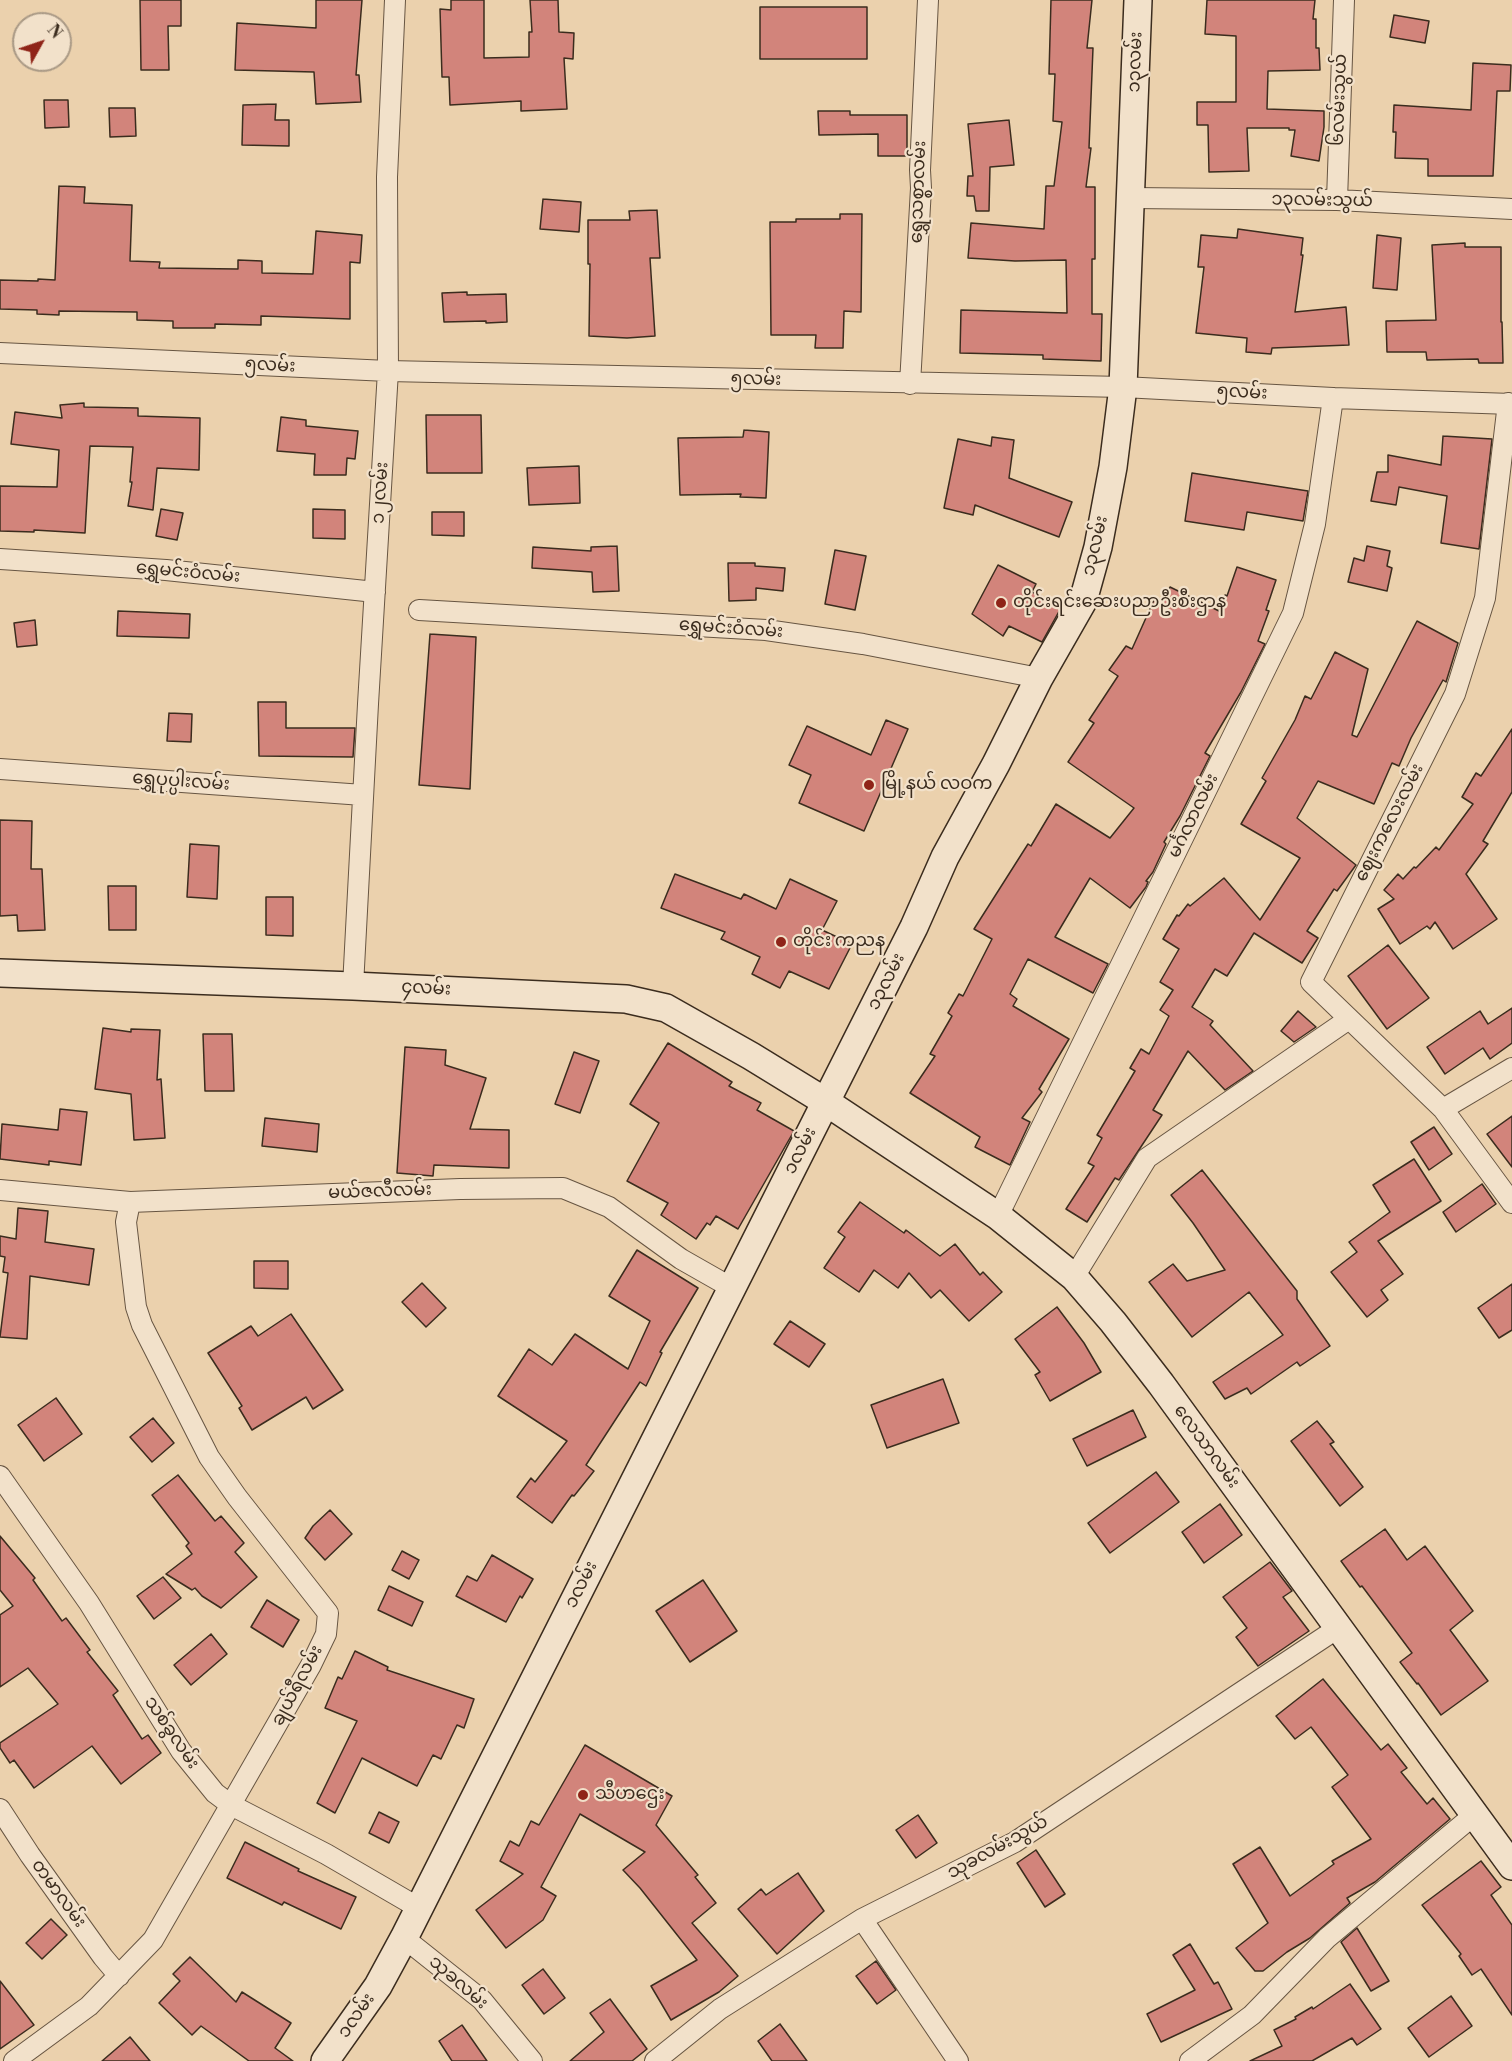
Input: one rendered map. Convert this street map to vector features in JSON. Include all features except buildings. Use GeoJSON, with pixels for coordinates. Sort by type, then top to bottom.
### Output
{"type":"FeatureCollection","features":[{"type":"Feature","properties":{"kind":"street","name":"၁၂လမ်း"},"geometry":{"type":"LineString","coordinates":[[353,986],[388,371],[387,177],[395,0]]}},
{"type":"Feature","properties":{"kind":"street","name":"ရွှေသစ္စာလမ်း"},"geometry":{"type":"LineString","coordinates":[[910,384],[921,188],[928,0]]}},
{"type":"Feature","properties":{"kind":"street","name":"၁၃လမ်း"},"geometry":{"type":"LineString","coordinates":[[826,1102],[914,927],[945,857],[996,764],[1039,678],[1083,601],[1098,547],[1113,466],[1123,387],[1138,0]]}},
{"type":"Feature","properties":{"kind":"street","name":"၆လမ်းသွယ်"},"geometry":{"type":"LineString","coordinates":[[1337,200],[1344,0]]}},
{"type":"Feature","properties":{"kind":"street","name":"၁၃လမ်းသွယ်"},"geometry":{"type":"LineString","coordinates":[[1131,198],[1337,200],[1512,209]]}},
{"type":"Feature","properties":{"kind":"street","name":"၅လမ်း"},"geometry":{"type":"LineString","coordinates":[[0,353],[388,371],[1123,387],[1333,398],[1510,403]]}},
{"type":"Feature","properties":{"kind":"street","name":"မင်္ဂလာလမ်း"},"geometry":{"type":"LineString","coordinates":[[998,1216],[1293,613],[1315,524],[1333,398]]}},
{"type":"Feature","properties":{"kind":"street","name":"ဈေးကလေးလမ်း"},"geometry":{"type":"LineString","coordinates":[[1510,403],[1485,598],[1455,694],[1311,982],[1443,1108],[1512,1203]]}},
{"type":"Feature","properties":{"kind":"street","name":"ရွှေမင်းဝံလမ်း"},"geometry":{"type":"LineString","coordinates":[[0,560],[166,570],[375,592]]}},
{"type":"Feature","properties":{"kind":"street","name":"ရွှေမင်းဝံလမ်း"},"geometry":{"type":"LineString","coordinates":[[419,610],[766,630],[863,644],[1039,678]]}},
{"type":"Feature","properties":{"kind":"street","name":"ရွှေပုပ္ပါးလမ်း"},"geometry":{"type":"LineString","coordinates":[[0,769],[363,795]]}},
{"type":"Feature","properties":{"kind":"street","name":"၄လမ်း"},"geometry":{"type":"LineString","coordinates":[[0,972],[626,999],[666,1008],[826,1102]]}},
{"type":"Feature","properties":{"kind":"street"},"geometry":{"type":"LineString","coordinates":[[1074,1277],[1148,1158],[1349,1019]]}},
{"type":"Feature","properties":{"kind":"street"},"geometry":{"type":"LineString","coordinates":[[1443,1108],[1512,1068]]}},
{"type":"Feature","properties":{"kind":"street","name":"လေသာလမ်း"},"geometry":{"type":"LineString","coordinates":[[826,1102],[998,1216],[1074,1277],[1113,1322],[1161,1384],[1512,1866]]}},
{"type":"Feature","properties":{"kind":"street","name":"၁လမ်း"},"geometry":{"type":"LineString","coordinates":[[325,2061],[378,1986],[404,1938],[826,1102]]}},
{"type":"Feature","properties":{"kind":"street","name":"မယ်ဇလီလမ်း"},"geometry":{"type":"LineString","coordinates":[[0,1190],[130,1202],[460,1188],[563,1188],[609,1207],[681,1259],[732,1288]]}},
{"type":"Feature","properties":{"kind":"street","name":"ချယ်ရီလမ်း"},"geometry":{"type":"LineString","coordinates":[[14,2061],[89,2006],[153,1940],[311,1665],[326,1634],[328,1613],[237,1497],[209,1457],[142,1325],[136,1307],[126,1222],[130,1202]]}},
{"type":"Feature","properties":{"kind":"street","name":"သစ်ခွလမ်း"},"geometry":{"type":"LineString","coordinates":[[0,1476],[88,1603],[181,1751],[215,1793],[231,1806],[326,1854],[419,1908]]}},
{"type":"Feature","properties":{"kind":"street","name":"သုခလမ်းသွယ်"},"geometry":{"type":"LineString","coordinates":[[655,2061],[720,2010],[862,1919],[1015,1842],[1338,1628]]}},
{"type":"Feature","properties":{"kind":"street","name":"တမာလမ်း"},"geometry":{"type":"LineString","coordinates":[[0,1809],[30,1855],[119,1976]]}},
{"type":"Feature","properties":{"kind":"street"},"geometry":{"type":"LineString","coordinates":[[1190,2061],[1252,2015],[1327,1938],[1474,1815]]}},
{"type":"Feature","properties":{"kind":"street"},"geometry":{"type":"LineString","coordinates":[[862,1919],[958,2061]]}},
{"type":"Feature","properties":{"kind":"street","name":"သုခလမ်း"},"geometry":{"type":"LineString","coordinates":[[404,1938],[482,2000],[532,2061]]}},
{"type":"Feature","properties":{"kind":"place","name":"တိုင်းရင်းဆေးပညာဦးစီးဌာန"},"geometry":{"type":"Point","coordinates":[1001,603]}},
{"type":"Feature","properties":{"kind":"place","name":"မြို့နယ် လဝက"},"geometry":{"type":"Point","coordinates":[869,785]}},
{"type":"Feature","properties":{"kind":"place","name":"တိုင်း ကညန"},"geometry":{"type":"Point","coordinates":[781,942]}},
{"type":"Feature","properties":{"kind":"place","name":"သီဟဌေး"},"geometry":{"type":"Point","coordinates":[583,1795]}}]}
